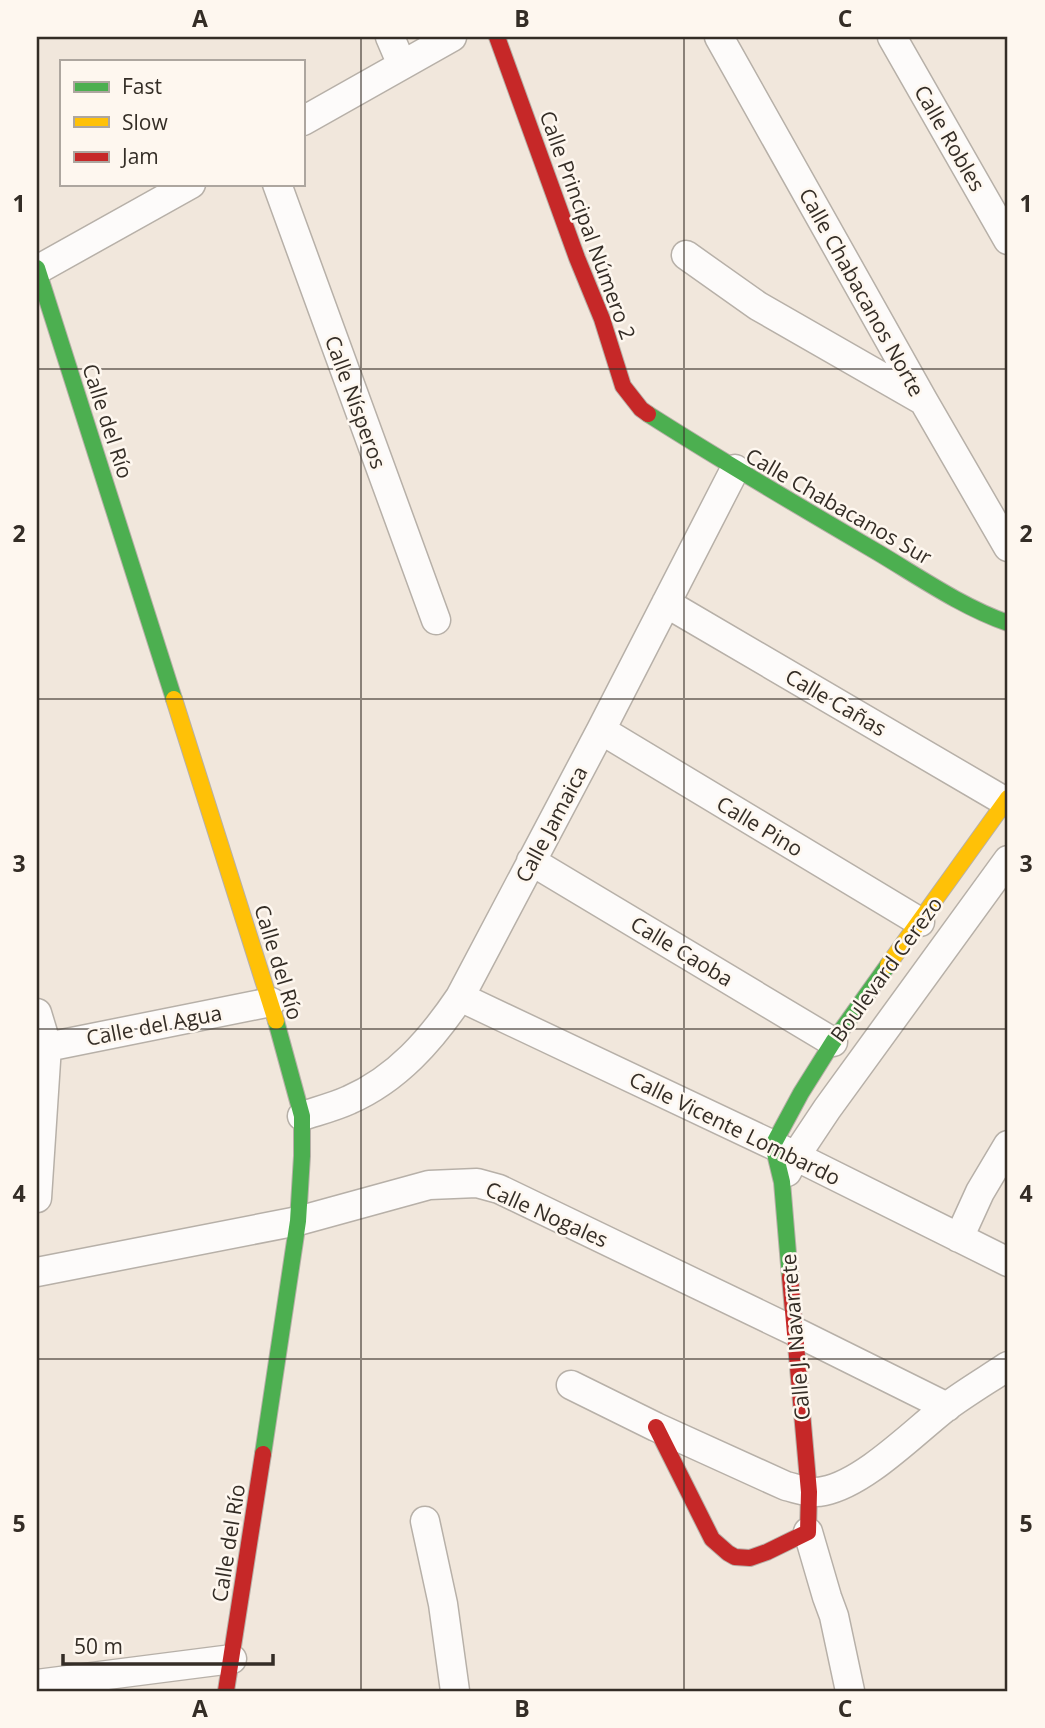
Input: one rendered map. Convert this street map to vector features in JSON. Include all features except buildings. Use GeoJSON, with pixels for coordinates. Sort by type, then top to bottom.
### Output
{"type":"FeatureCollection","features":[{"type":"Feature","properties":{"kind":"street"},"geometry":{"type":"LineString","coordinates":[[390,37],[401,65]]}},
{"type":"Feature","properties":{"kind":"street"},"geometry":{"type":"LineString","coordinates":[[304,120],[452,37]]}},
{"type":"Feature","properties":{"kind":"street","name":"Calle Principal Número 2"},"geometry":{"type":"LineString","coordinates":[[497,37],[577,258],[602,319],[624,386],[641,410],[652,418]]}},
{"type":"Feature","properties":{"kind":"street","name":"Calle Chabacanos Norte"},"geometry":{"type":"LineString","coordinates":[[719,37],[1008,547]]}},
{"type":"Feature","properties":{"kind":"street","name":"Calle Robles"},"geometry":{"type":"LineString","coordinates":[[891,37],[1008,240]]}},
{"type":"Feature","properties":{"kind":"street"},"geometry":{"type":"LineString","coordinates":[[37,269],[187,186]]}},
{"type":"Feature","properties":{"kind":"street","name":"Calle Nísperos"},"geometry":{"type":"LineString","coordinates":[[277,186],[436,620]]}},
{"type":"Feature","properties":{"kind":"street"},"geometry":{"type":"LineString","coordinates":[[686,255],[758,306],[923,400]]}},
{"type":"Feature","properties":{"kind":"street","name":"Calle del Río"},"geometry":{"type":"LineString","coordinates":[[37,269],[271,1002],[302,1116],[298,1221],[226,1691]]}},
{"type":"Feature","properties":{"kind":"street","name":"Calle Chabacanos Sur"},"geometry":{"type":"LineString","coordinates":[[652,418],[945,592],[991,617],[1008,623]]}},
{"type":"Feature","properties":{"kind":"street","name":"Calle Jamaica"},"geometry":{"type":"LineString","coordinates":[[302,1116],[348,1101],[395,1072],[431,1038],[460,998],[734,469]]}},
{"type":"Feature","properties":{"kind":"street","name":"Calle Cañas"},"geometry":{"type":"LineString","coordinates":[[666,603],[1007,800]]}},
{"type":"Feature","properties":{"kind":"street","name":"Calle Pino"},"geometry":{"type":"LineString","coordinates":[[601,730],[920,922]]}},
{"type":"Feature","properties":{"kind":"street","name":"Boulevard Cerezo"},"geometry":{"type":"LineString","coordinates":[[784,1151],[801,1093],[833,1042],[1007,800]]}},
{"type":"Feature","properties":{"kind":"street","name":"Calle Caoba"},"geometry":{"type":"LineString","coordinates":[[531,861],[833,1042]]}},
{"type":"Feature","properties":{"kind":"street","name":"Boulevard Cerezo"},"geometry":{"type":"LineString","coordinates":[[784,1151],[827,1109],[1006,868]]}},
{"type":"Feature","properties":{"kind":"street","name":"Calle Vicente Lombardo"},"geometry":{"type":"LineString","coordinates":[[460,998],[784,1151],[1008,1262]]}},
{"type":"Feature","properties":{"kind":"street","name":"Calle del Agua"},"geometry":{"type":"LineString","coordinates":[[42,1047],[271,1002]]}},
{"type":"Feature","properties":{"kind":"street"},"geometry":{"type":"LineString","coordinates":[[37,1013],[42,1047],[37,1198]]}},
{"type":"Feature","properties":{"kind":"street"},"geometry":{"type":"LineString","coordinates":[[959,1238],[979,1192],[1008,1145]]}},
{"type":"Feature","properties":{"kind":"street","name":"Calle J. Navarrete"},"geometry":{"type":"LineString","coordinates":[[784,1151],[782,1182],[808,1492]]}},
{"type":"Feature","properties":{"kind":"street","name":"Calle Nogales"},"geometry":{"type":"LineString","coordinates":[[37,1272],[298,1221],[429,1185],[477,1183],[499,1189],[947,1407]]}},
{"type":"Feature","properties":{"kind":"street"},"geometry":{"type":"LineString","coordinates":[[570,1385],[786,1486],[808,1492],[828,1490],[856,1477],[947,1407],[1008,1366]]}},
{"type":"Feature","properties":{"kind":"street"},"geometry":{"type":"LineString","coordinates":[[656,1427],[712,1539],[721,1549],[730,1555],[749,1559],[759,1557],[808,1532]]}},
{"type":"Feature","properties":{"kind":"street"},"geometry":{"type":"LineString","coordinates":[[808,1492],[808,1532],[834,1616],[850,1691]]}},
{"type":"Feature","properties":{"kind":"street"},"geometry":{"type":"LineString","coordinates":[[425,1521],[443,1604],[455,1691]]}},
{"type":"Feature","properties":{"kind":"street"},"geometry":{"type":"LineString","coordinates":[[37,1684],[232,1659]]}},
{"type":"Feature","properties":{"kind":"traffic: fast"},"geometry":{"type":"LineString","coordinates":[[37,268],[174,699]]}},
{"type":"Feature","properties":{"kind":"traffic: fast"},"geometry":{"type":"LineString","coordinates":[[648,414],[941,591],[1008,623]]}},
{"type":"Feature","properties":{"kind":"traffic: fast"},"geometry":{"type":"LineString","coordinates":[[790,1277],[782,1182],[773,1145],[833,1042],[888,965]]}},
{"type":"Feature","properties":{"kind":"traffic: fast"},"geometry":{"type":"LineString","coordinates":[[263,1454],[298,1221],[302,1156],[302,1116],[276,1021]]}},
{"type":"Feature","properties":{"kind":"traffic: slow"},"geometry":{"type":"LineString","coordinates":[[174,699],[276,1021]]}},
{"type":"Feature","properties":{"kind":"traffic: slow"},"geometry":{"type":"LineString","coordinates":[[888,965],[1008,798]]}},
{"type":"Feature","properties":{"kind":"traffic: jam"},"geometry":{"type":"LineString","coordinates":[[497,37],[577,258],[602,319],[623,386],[648,414]]}},
{"type":"Feature","properties":{"kind":"traffic: jam"},"geometry":{"type":"LineString","coordinates":[[656,1427],[712,1539],[728,1553],[735,1557],[750,1558],[808,1532],[809,1492],[790,1277]]}},
{"type":"Feature","properties":{"kind":"traffic: jam"},"geometry":{"type":"LineString","coordinates":[[226,1691],[263,1454]]}}]}
